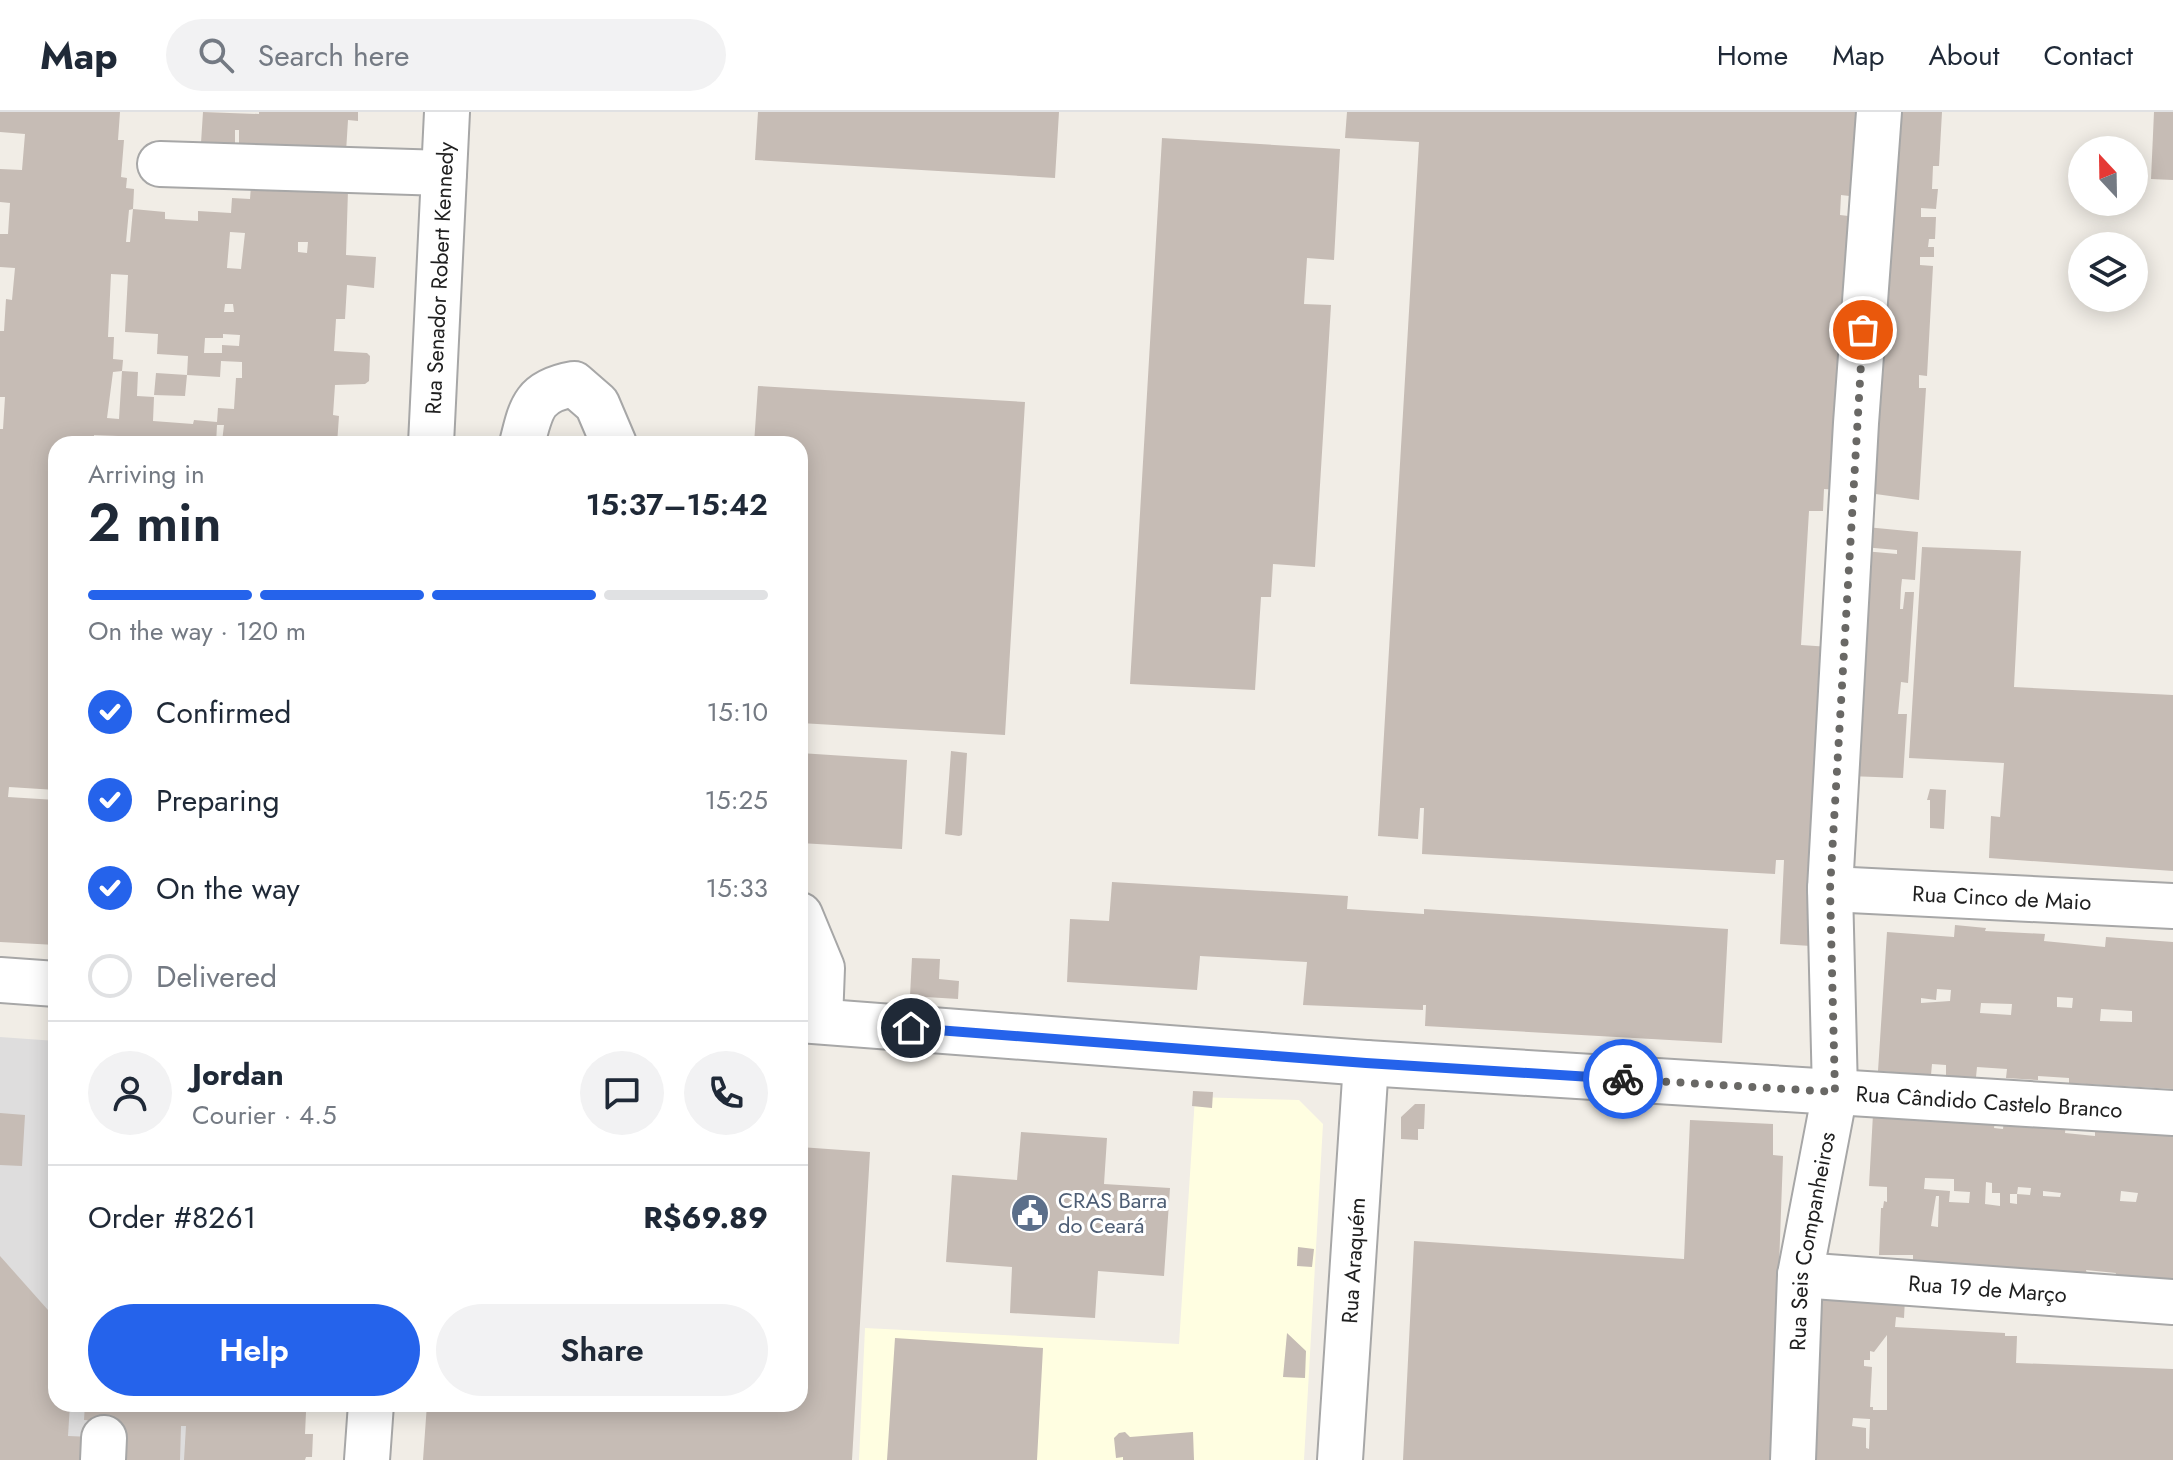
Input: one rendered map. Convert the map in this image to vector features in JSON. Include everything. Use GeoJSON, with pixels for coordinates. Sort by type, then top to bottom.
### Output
{"type":"FeatureCollection","features":[{"type":"Feature","properties":{"kind":"street","name":"Rua Senador Robert Kennedy"},"geometry":{"type":"LineString","coordinates":[[431,436],[447,112]]}},
{"type":"Feature","properties":{"kind":"street","name":"Rua Seis Companheiros"},"geometry":{"type":"LineString","coordinates":[[1793,1460],[1800,1275],[1835,1092],[1830,889],[1856,423],[1879,112]]}},
{"type":"Feature","properties":{"kind":"street"},"geometry":{"type":"LineString","coordinates":[[160,164],[444,173]]}},
{"type":"Feature","properties":{"kind":"street"},"geometry":{"type":"LineString","coordinates":[[524,436],[533,405],[551,388],[574,384],[597,404],[611,436]]}},
{"type":"Feature","properties":{"kind":"street","name":"Rua Cinco de Maio"},"geometry":{"type":"LineString","coordinates":[[1830,889],[2173,906]]}},
{"type":"Feature","properties":{"kind":"street"},"geometry":{"type":"LineString","coordinates":[[808,934],[822,968],[810,1021]]}},
{"type":"Feature","properties":{"kind":"street"},"geometry":{"type":"LineString","coordinates":[[0,980],[48,983]]}},
{"type":"Feature","properties":{"kind":"street","name":"Rua Cândido Castelo Branco"},"geometry":{"type":"LineString","coordinates":[[810,1021],[1366,1063],[2173,1113]]}},
{"type":"Feature","properties":{"kind":"street","name":"Rua Araquém"},"geometry":{"type":"LineString","coordinates":[[1340,1460],[1366,1063]]}},
{"type":"Feature","properties":{"kind":"street","name":"Rua 19 de Março"},"geometry":{"type":"LineString","coordinates":[[1800,1275],[2173,1302]]}},
{"type":"Feature","properties":{"kind":"street"},"geometry":{"type":"LineString","coordinates":[[367,1460],[370,1412]]}},
{"type":"Feature","properties":{"kind":"shaded area"},"geometry":{"type":"Polygon","coordinates":[[[0,1037],[48,1040],[48,1412],[304,1412],[301,1460],[0,1460],[0,1037]]]}},
{"type":"Feature","properties":{"kind":"shaded area"},"geometry":{"type":"Polygon","coordinates":[[[1195,1097],[1299,1100],[1323,1124],[1304,1460],[859,1460],[865,1328],[1179,1344],[1195,1097]]]}},
{"type":"Feature","properties":{"kind":"building"},"geometry":{"type":"Polygon","coordinates":[[[0,112],[120,112],[118,140],[124,140],[121,177],[127,178],[126,188],[134,189],[133,209],[165,212],[165,219],[198,221],[198,211],[231,213],[232,198],[250,199],[251,186],[348,190],[346,255],[376,257],[374,288],[347,285],[345,319],[336,319],[334,351],[367,353],[370,356],[369,381],[365,384],[335,385],[333,415],[339,416],[338,436],[223,436],[224,425],[217,425],[216,436],[48,436],[48,789],[9,787],[8,797],[48,800],[48,945],[0,942],[0,429],[3,429],[5,397],[0,397],[0,331],[4,331],[6,299],[12,300],[15,268],[0,267],[0,234],[8,234],[10,203],[0,202],[0,169],[22,170],[25,134],[0,132],[0,112]],[[133,209],[129,210],[126,242],[130,242],[133,209]],[[230,232],[227,268],[241,269],[245,233],[230,232]],[[298,242],[298,252],[307,253],[308,242],[298,242]],[[111,274],[108,337],[114,337],[113,359],[123,360],[122,371],[138,372],[137,396],[154,397],[153,421],[217,422],[218,408],[234,409],[236,378],[242,378],[242,362],[221,361],[220,377],[187,375],[188,356],[157,354],[158,334],[125,332],[128,275],[111,274]],[[225,304],[224,312],[234,312],[233,304],[225,304]],[[223,334],[223,338],[205,338],[204,353],[222,353],[222,345],[239,346],[240,335],[223,334]],[[122,371],[113,372],[107,418],[119,419],[122,371]]]}},
{"type":"Feature","properties":{"kind":"building"},"geometry":{"type":"Polygon","coordinates":[[[203,112],[358,112],[358,121],[348,120],[346,152],[239,145],[239,130],[235,130],[235,145],[201,143],[203,112]]]}},
{"type":"Feature","properties":{"kind":"building"},"geometry":{"type":"Polygon","coordinates":[[[758,112],[1059,112],[1055,178],[755,160],[758,112]]]}},
{"type":"Feature","properties":{"kind":"building"},"geometry":{"type":"Polygon","coordinates":[[[1347,112],[1863,112],[1858,197],[1841,195],[1840,215],[1857,217],[1840,490],[1824,489],[1823,511],[1809,511],[1801,645],[1830,647],[1811,946],[1780,944],[1784,860],[1776,860],[1775,874],[1422,854],[1424,808],[1420,808],[1418,839],[1378,836],[1419,142],[1345,138],[1347,112]]]}},
{"type":"Feature","properties":{"kind":"building"},"geometry":{"type":"Polygon","coordinates":[[[1883,112],[1942,112],[1939,166],[1933,166],[1932,189],[1938,189],[1936,209],[1921,208],[1921,217],[1936,217],[1935,239],[1929,239],[1928,247],[1934,247],[1934,257],[1920,257],[1920,265],[1933,266],[1927,376],[1919,375],[1919,388],[1926,388],[1919,500],[1861,492],[1883,112]]]}},
{"type":"Feature","properties":{"kind":"building"},"geometry":{"type":"Polygon","coordinates":[[[2154,112],[2173,112],[2173,180],[2151,179],[2154,112]]]}},
{"type":"Feature","properties":{"kind":"building"},"geometry":{"type":"Polygon","coordinates":[[[1162,138],[1340,149],[1334,260],[1307,258],[1304,304],[1331,305],[1315,567],[1273,564],[1271,597],[1261,597],[1255,690],[1130,684],[1162,138]]]}},
{"type":"Feature","properties":{"kind":"building"},"geometry":{"type":"Polygon","coordinates":[[[156,373],[187,375],[185,396],[154,395],[156,373]]]}},
{"type":"Feature","properties":{"kind":"building"},"geometry":{"type":"Polygon","coordinates":[[[758,386],[1025,402],[1005,735],[808,723],[808,436],[755,436],[758,386]]]}},
{"type":"Feature","properties":{"kind":"building"},"geometry":{"type":"Polygon","coordinates":[[[1866,527],[1918,532],[1915,580],[1902,579],[1901,588],[1900,609],[1903,609],[1905,592],[1914,592],[1908,683],[1901,682],[1898,714],[1907,714],[1903,778],[1848,776],[1864,551],[1897,554],[1897,550],[1863,547],[1866,527]]]}},
{"type":"Feature","properties":{"kind":"building"},"geometry":{"type":"Polygon","coordinates":[[[1922,547],[2021,551],[2014,687],[2173,695],[2173,871],[1989,858],[1991,816],[2000,817],[2004,763],[1909,758],[1922,547]]]}},
{"type":"Feature","properties":{"kind":"building"},"geometry":{"type":"Polygon","coordinates":[[[951,751],[967,753],[962,835],[959,836],[945,834],[951,751]]]}},
{"type":"Feature","properties":{"kind":"building"},"geometry":{"type":"Polygon","coordinates":[[[808,754],[907,760],[902,849],[808,843],[808,754]]]}},
{"type":"Feature","properties":{"kind":"building"},"geometry":{"type":"Polygon","coordinates":[[[1930,789],[1946,790],[1944,829],[1930,828],[1930,800],[1927,800],[1930,789]]]}},
{"type":"Feature","properties":{"kind":"building"},"geometry":{"type":"Polygon","coordinates":[[[1112,882],[1348,896],[1347,909],[1424,914],[1424,909],[1728,929],[1722,1043],[1425,1026],[1426,1005],[1423,1005],[1423,1010],[1303,1005],[1307,962],[1200,956],[1197,990],[1067,982],[1070,919],[1109,921],[1112,882]]]}},
{"type":"Feature","properties":{"kind":"building"},"geometry":{"type":"Polygon","coordinates":[[[1955,925],[1986,928],[1985,931],[2045,934],[2044,941],[2105,947],[2106,937],[2173,942],[2173,1089],[2069,1083],[2069,1078],[2006,1078],[2007,1069],[1977,1067],[1976,1077],[1946,1076],[1946,1065],[1932,1064],[1931,1075],[1878,1071],[1887,932],[1954,937],[1955,925]],[[1937,989],[1936,1000],[1921,998],[1921,1003],[1950,1001],[1951,990],[1937,989]],[[2057,997],[2057,1007],[2072,1008],[2073,998],[2057,997]],[[1981,1003],[1980,1013],[2011,1015],[2012,1004],[1981,1003]],[[2101,1009],[2100,1021],[2132,1022],[2132,1011],[2101,1009]]]}},
{"type":"Feature","properties":{"kind":"building"},"geometry":{"type":"Polygon","coordinates":[[[912,958],[940,959],[939,979],[959,981],[958,999],[910,996],[912,958]]]}},
{"type":"Feature","properties":{"kind":"building"},"geometry":{"type":"Polygon","coordinates":[[[1193,1091],[1213,1092],[1212,1108],[1192,1106],[1193,1091]]]}},
{"type":"Feature","properties":{"kind":"building"},"geometry":{"type":"Polygon","coordinates":[[[1415,1104],[1425,1104],[1424,1129],[1418,1129],[1418,1140],[1401,1139],[1401,1117],[1415,1104]]]}},
{"type":"Feature","properties":{"kind":"building"},"geometry":{"type":"Polygon","coordinates":[[[0,1113],[25,1115],[22,1166],[0,1165],[0,1113]]]}},
{"type":"Feature","properties":{"kind":"building"},"geometry":{"type":"Polygon","coordinates":[[[1873,1114],[1995,1121],[1994,1128],[2003,1129],[2004,1119],[2066,1123],[2065,1133],[2095,1136],[2095,1127],[2173,1130],[2173,1280],[2115,1276],[2116,1273],[2086,1270],[2087,1274],[1913,1263],[1913,1255],[1879,1255],[1881,1208],[1884,1201],[1887,1202],[1887,1187],[1869,1186],[1873,1114]],[[1925,1178],[1924,1189],[1950,1191],[1949,1202],[1969,1203],[1970,1192],[1954,1191],[1954,1179],[1925,1178]],[[1986,1182],[1985,1204],[2000,1206],[2000,1193],[1992,1193],[1992,1183],[1986,1182]],[[2018,1187],[2017,1194],[2030,1195],[2031,1188],[2018,1187]],[[2043,1191],[2043,1196],[2060,1197],[2061,1193],[2043,1191]],[[2121,1191],[2120,1201],[2136,1202],[2138,1193],[2121,1191]],[[2010,1194],[2010,1203],[2017,1204],[2017,1194],[2010,1194]],[[1936,1196],[1931,1226],[1938,1227],[1939,1196],[1936,1196]]]}},
{"type":"Feature","properties":{"kind":"building"},"geometry":{"type":"Polygon","coordinates":[[[1690,1120],[1773,1124],[1773,1155],[1783,1156],[1772,1460],[1403,1460],[1414,1241],[1684,1259],[1690,1120]]]}},
{"type":"Feature","properties":{"kind":"building"},"geometry":{"type":"Polygon","coordinates":[[[1021,1132],[1107,1138],[1104,1184],[1170,1188],[1164,1276],[1098,1271],[1095,1318],[1010,1313],[1012,1267],[946,1262],[952,1175],[1017,1180],[1021,1132]]]}},
{"type":"Feature","properties":{"kind":"building"},"geometry":{"type":"Polygon","coordinates":[[[808,1148],[870,1152],[852,1460],[423,1460],[426,1412],[808,1412],[808,1148]]]}},
{"type":"Feature","properties":{"kind":"building"},"geometry":{"type":"Polygon","coordinates":[[[1298,1247],[1314,1249],[1312,1267],[1297,1266],[1298,1247]]]}},
{"type":"Feature","properties":{"kind":"building"},"geometry":{"type":"Polygon","coordinates":[[[0,1256],[48,1310],[48,1412],[70,1412],[68,1436],[92,1437],[90,1460],[0,1460],[0,1256]]]}},
{"type":"Feature","properties":{"kind":"building"},"geometry":{"type":"Polygon","coordinates":[[[1815,1288],[1905,1299],[1904,1318],[1896,1317],[1895,1327],[2017,1336],[2016,1363],[2173,1369],[2173,1460],[1806,1460],[1815,1288]],[[1887,1335],[1874,1352],[1870,1351],[1870,1360],[1864,1360],[1864,1366],[1872,1367],[1870,1407],[1873,1410],[1887,1410],[1887,1335]],[[1853,1418],[1852,1426],[1866,1428],[1866,1448],[1869,1449],[1870,1419],[1853,1418]]]}},
{"type":"Feature","properties":{"kind":"building"},"geometry":{"type":"Polygon","coordinates":[[[1287,1333],[1306,1351],[1305,1378],[1283,1377],[1287,1333]]]}},
{"type":"Feature","properties":{"kind":"building"},"geometry":{"type":"Polygon","coordinates":[[[895,1338],[1043,1348],[1037,1460],[887,1460],[895,1338]]]}},
{"type":"Feature","properties":{"kind":"building"},"geometry":{"type":"Polygon","coordinates":[[[84,1412],[306,1412],[305,1434],[313,1434],[312,1457],[305,1460],[184,1460],[186,1426],[181,1426],[180,1460],[117,1460],[119,1422],[84,1420],[84,1412]]]}},
{"type":"Feature","properties":{"kind":"building"},"geometry":{"type":"Polygon","coordinates":[[[1125,1432],[1130,1437],[1193,1432],[1194,1460],[1116,1458],[1114,1438],[1125,1432]]]}},
{"type":"Feature","properties":{"kind":"way so far"},"geometry":{"type":"LineString","coordinates":[[1623,1079],[1835,1092],[1830,889],[1863,330]]}},
{"type":"Feature","properties":{"kind":"place","name":"CRAS Barra do Ceará"},"geometry":{"type":"Point","coordinates":[1030,1213]}},
{"type":"Feature","properties":{"kind":"route"},"geometry":{"type":"LineString","coordinates":[[911,1028],[1366,1063],[1623,1079]]}}]}
